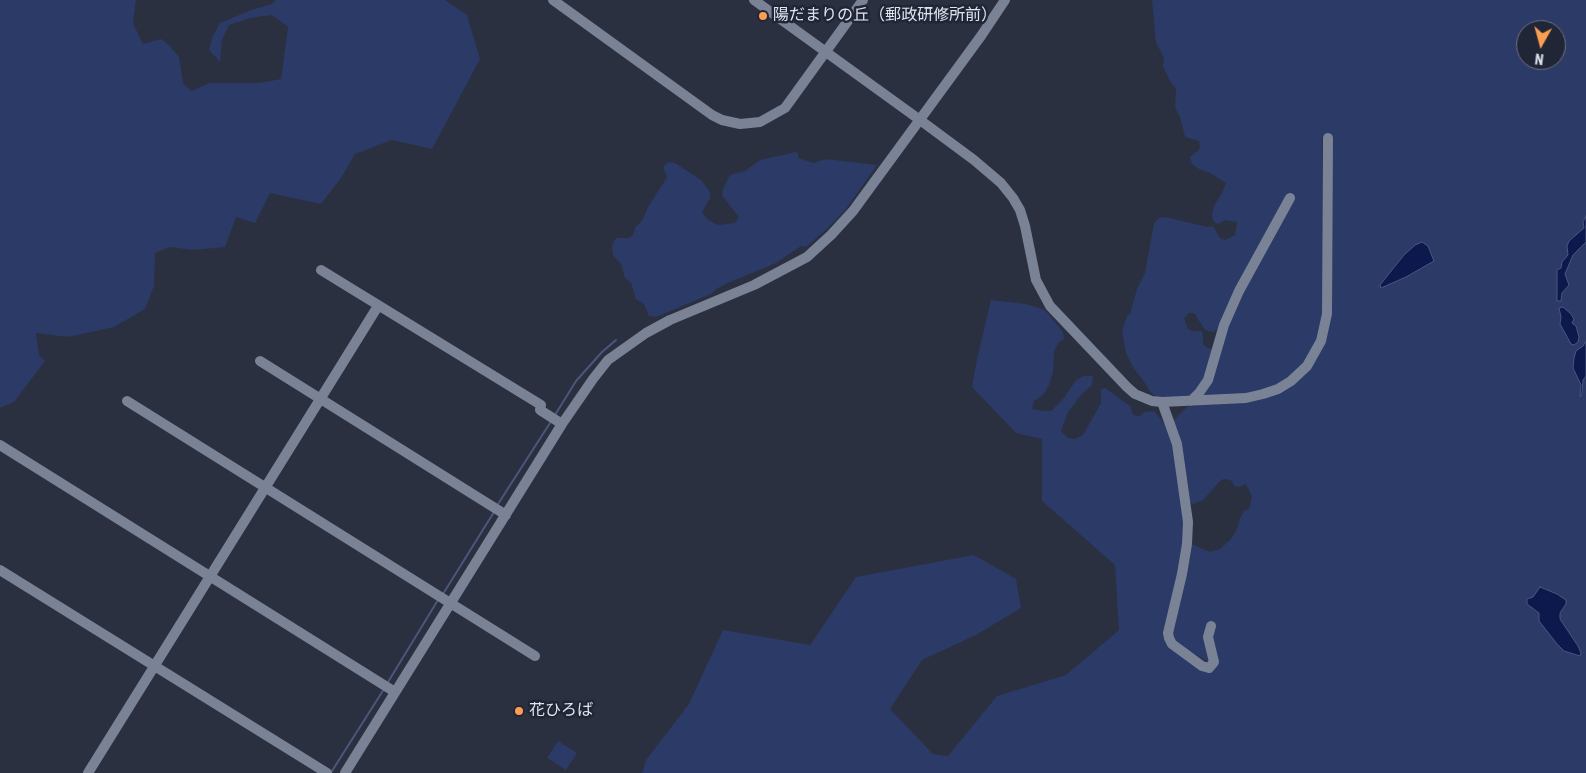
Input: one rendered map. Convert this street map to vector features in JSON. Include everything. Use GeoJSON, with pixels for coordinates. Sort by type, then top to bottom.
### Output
{"type":"FeatureCollection","features":[{"type":"Feature","properties":{"kind":"street"},"geometry":{"type":"LineString","coordinates":[[553,0],[712,115],[740,124],[760,122],[779,113],[791,101],[863,0]]}},
{"type":"Feature","properties":{"kind":"street"},"geometry":{"type":"LineString","coordinates":[[754,0],[989,172],[1013,198],[1020,210],[1036,280],[1050,306],[1127,387],[1143,397],[1162,402],[1246,398],[1263,394],[1278,389],[1291,381],[1307,366],[1321,341],[1327,314],[1328,138]]}},
{"type":"Feature","properties":{"kind":"street"},"geometry":{"type":"LineString","coordinates":[[345,773],[580,395],[608,360],[646,333],[670,320],[754,285],[807,257],[853,211],[1005,0]]}},
{"type":"Feature","properties":{"kind":"street"},"geometry":{"type":"LineString","coordinates":[[1190,401],[1199,393],[1208,380],[1224,325],[1235,299],[1290,198]]}},
{"type":"Feature","properties":{"kind":"street"},"geometry":{"type":"LineString","coordinates":[[321,270],[541,405],[540,410],[562,424]]}},
{"type":"Feature","properties":{"kind":"street"},"geometry":{"type":"LineString","coordinates":[[88,773],[378,306]]}},
{"type":"Feature","properties":{"kind":"street"},"geometry":{"type":"LineString","coordinates":[[260,361],[506,515]]}},
{"type":"Feature","properties":{"kind":"street"},"geometry":{"type":"LineString","coordinates":[[127,401],[534,656]]}},
{"type":"Feature","properties":{"kind":"street"},"geometry":{"type":"LineString","coordinates":[[1162,402],[1177,444],[1188,522],[1187,544],[1182,574],[1168,634],[1172,644],[1202,666],[1209,668],[1214,662],[1208,637],[1211,626]]}},
{"type":"Feature","properties":{"kind":"street"},"geometry":{"type":"LineString","coordinates":[[0,445],[395,692]]}},
{"type":"Feature","properties":{"kind":"street"},"geometry":{"type":"LineString","coordinates":[[0,570],[327,773]]}},
{"type":"Feature","properties":{"kind":"shaded area"},"geometry":{"type":"Polygon","coordinates":[[[0,0],[136,0],[133,23],[143,44],[161,39],[169,45],[179,57],[183,83],[191,91],[210,83],[259,83],[281,79],[288,27],[272,15],[250,18],[229,25],[222,40],[220,62],[209,50],[213,36],[220,23],[251,10],[272,4],[276,0],[445,0],[467,15],[480,59],[432,149],[392,140],[355,154],[341,178],[321,204],[270,193],[255,223],[236,217],[225,247],[194,250],[170,247],[155,253],[154,286],[145,309],[114,327],[68,337],[36,333],[39,355],[45,361],[14,402],[0,408],[0,0]]]}},
{"type":"Feature","properties":{"kind":"shaded area"},"geometry":{"type":"Polygon","coordinates":[[[1152,0],[1586,0],[1586,773],[642,773],[646,760],[689,704],[723,630],[810,645],[856,577],[974,555],[1016,579],[1021,608],[976,635],[922,660],[890,709],[933,754],[948,756],[997,696],[1066,675],[1119,630],[1115,565],[1042,501],[1042,439],[1016,433],[972,387],[991,300],[1026,304],[1045,310],[1063,332],[1064,339],[1059,342],[1054,351],[1053,372],[1049,385],[1044,394],[1034,401],[1032,409],[1051,411],[1063,399],[1076,380],[1084,376],[1093,376],[1092,385],[1081,395],[1068,412],[1061,431],[1068,438],[1075,439],[1083,435],[1101,403],[1101,389],[1105,388],[1130,406],[1133,415],[1140,416],[1144,412],[1154,411],[1169,431],[1174,449],[1185,526],[1180,576],[1167,638],[1170,645],[1202,668],[1214,669],[1215,664],[1210,636],[1206,636],[1212,660],[1209,662],[1174,643],[1170,636],[1182,588],[1189,543],[1210,552],[1220,549],[1231,539],[1244,511],[1249,509],[1252,497],[1246,484],[1239,487],[1234,486],[1232,481],[1225,479],[1221,480],[1203,500],[1193,504],[1190,502],[1180,443],[1172,422],[1188,406],[1247,402],[1280,392],[1303,376],[1319,354],[1326,340],[1331,315],[1331,139],[1322,137],[1323,322],[1318,340],[1304,363],[1275,386],[1260,391],[1247,394],[1199,397],[1212,380],[1227,325],[1293,199],[1288,196],[1236,290],[1218,329],[1213,332],[1205,330],[1194,313],[1189,313],[1184,318],[1188,329],[1201,331],[1203,334],[1203,344],[1213,350],[1206,377],[1196,392],[1186,398],[1157,397],[1150,392],[1134,369],[1126,353],[1122,331],[1127,316],[1130,314],[1137,289],[1145,273],[1154,223],[1159,218],[1166,217],[1207,227],[1213,226],[1220,238],[1225,240],[1235,235],[1237,222],[1225,220],[1218,224],[1213,221],[1214,206],[1226,183],[1192,164],[1190,157],[1199,150],[1199,141],[1185,137],[1180,117],[1175,108],[1176,89],[1163,66],[1164,58],[1156,43],[1152,0]]]}},
{"type":"Feature","properties":{"kind":"shaded area"},"geometry":{"type":"Polygon","coordinates":[[[796,152],[798,158],[813,163],[826,159],[877,165],[846,209],[806,247],[801,246],[776,263],[730,282],[711,294],[656,317],[649,316],[644,304],[636,299],[631,283],[625,278],[621,264],[613,255],[612,247],[617,238],[629,238],[633,235],[635,228],[643,219],[667,177],[663,167],[668,162],[675,163],[701,180],[710,192],[710,198],[702,212],[708,220],[719,225],[735,223],[739,217],[723,197],[722,191],[730,175],[745,171],[760,160],[796,152]]]}},
{"type":"Feature","properties":{"kind":"shaded area"},"geometry":{"type":"Polygon","coordinates":[[[1586,216],[1586,242],[1573,255],[1565,274],[1569,285],[1562,293],[1561,301],[1557,301],[1557,270],[1561,268],[1562,262],[1568,255],[1567,246],[1569,241],[1584,228],[1583,222],[1586,216]]]}},
{"type":"Feature","properties":{"kind":"shaded area"},"geometry":{"type":"Polygon","coordinates":[[[1422,242],[1428,246],[1434,261],[1406,277],[1381,288],[1380,285],[1404,255],[1415,245],[1422,242]]]}},
{"type":"Feature","properties":{"kind":"shaded area"},"geometry":{"type":"Polygon","coordinates":[[[1563,307],[1574,319],[1572,323],[1576,326],[1579,337],[1578,342],[1574,345],[1571,344],[1560,324],[1559,308],[1563,307]]]}},
{"type":"Feature","properties":{"kind":"shaded area"},"geometry":{"type":"Polygon","coordinates":[[[1586,341],[1586,376],[1583,380],[1580,397],[1581,385],[1573,368],[1574,358],[1576,351],[1586,341]]]}},
{"type":"Feature","properties":{"kind":"shaded area"},"geometry":{"type":"Polygon","coordinates":[[[1540,587],[1566,600],[1566,604],[1560,613],[1560,619],[1578,646],[1581,653],[1580,656],[1564,651],[1539,621],[1539,613],[1527,604],[1527,599],[1533,597],[1540,587]]]}},
{"type":"Feature","properties":{"kind":"shaded area"},"geometry":{"type":"Polygon","coordinates":[[[558,741],[577,753],[566,770],[547,758],[558,741]]]}},
{"type":"Feature","properties":{"kind":"waterway"},"geometry":{"type":"LineString","coordinates":[[555,415],[576,381],[602,352],[616,340]]}},
{"type":"Feature","properties":{"kind":"waterway"},"geometry":{"type":"LineString","coordinates":[[498,504],[550,423]]}},
{"type":"Feature","properties":{"kind":"waterway"},"geometry":{"type":"LineString","coordinates":[[443,594],[494,512]]}},
{"type":"Feature","properties":{"kind":"waterway"},"geometry":{"type":"LineString","coordinates":[[388,682],[438,600]]}},
{"type":"Feature","properties":{"kind":"waterway"},"geometry":{"type":"LineString","coordinates":[[332,771],[384,689]]}},
{"type":"Feature","properties":{"kind":"place","name":"陽だまりの丘（郵政研修所前）"},"geometry":{"type":"Point","coordinates":[763,16]}},
{"type":"Feature","properties":{"kind":"place","name":"花ひろば"},"geometry":{"type":"Point","coordinates":[519,711]}}]}
